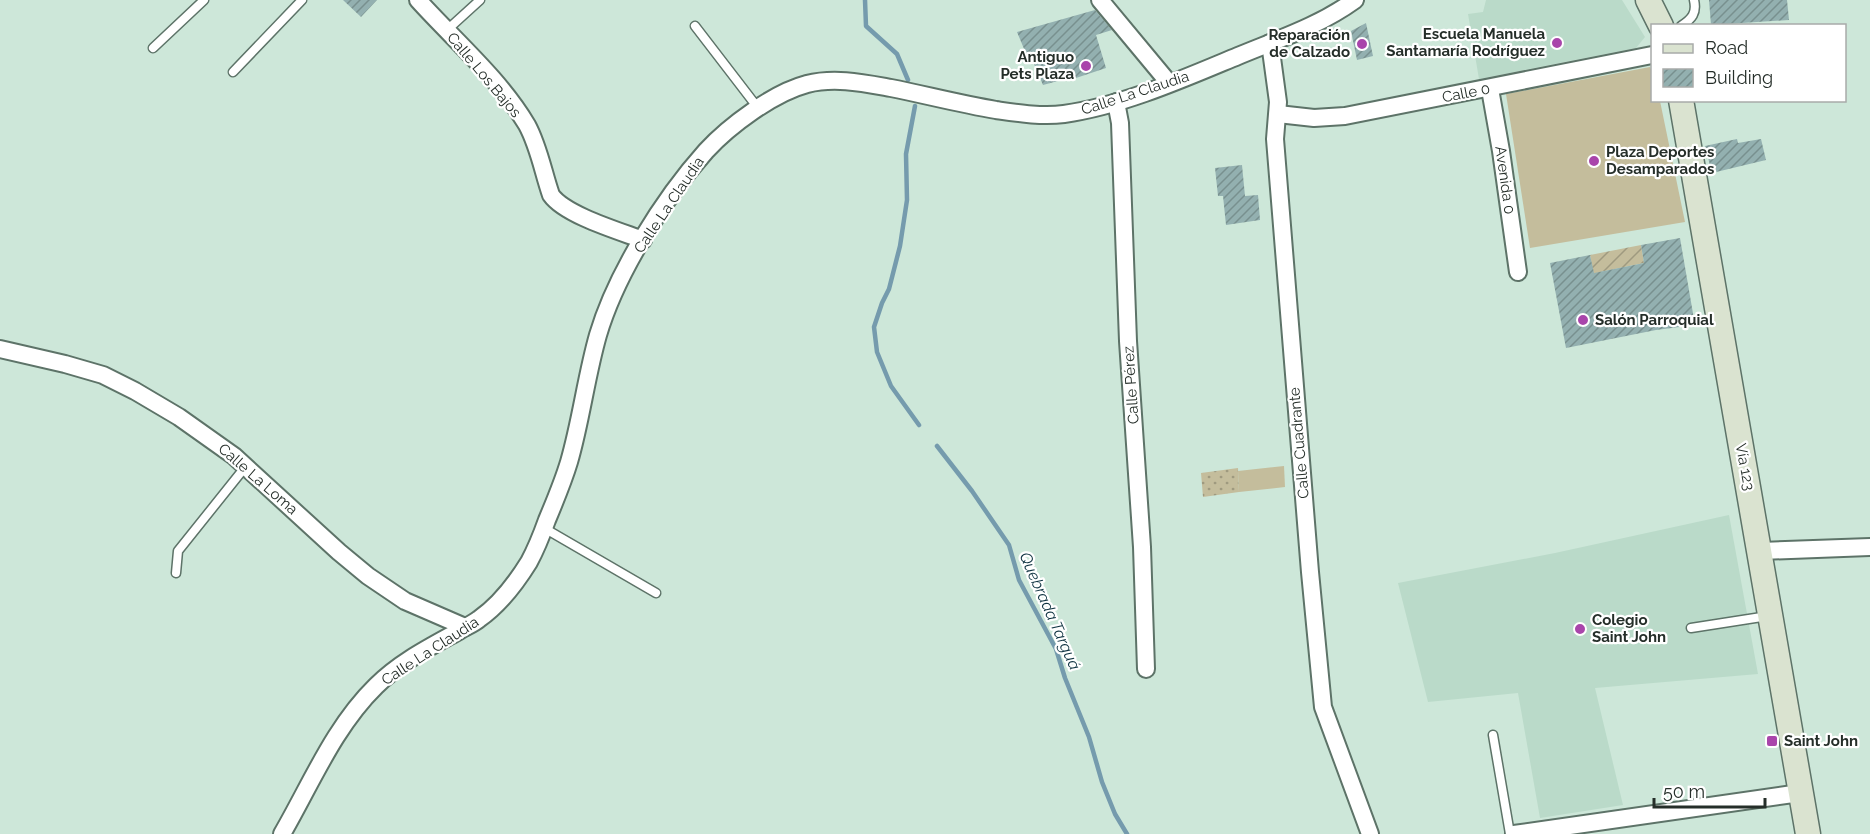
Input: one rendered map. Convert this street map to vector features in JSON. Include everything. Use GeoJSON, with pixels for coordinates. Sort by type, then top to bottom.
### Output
{"type":"FeatureCollection","features":[{"type":"Feature","properties":{"kind":"main road"},"geometry":{"type":"LineString","coordinates":[[1648,0],[1660,24]]}},
{"type":"Feature","properties":{"kind":"main road","name":"Vía 123"},"geometry":{"type":"LineString","coordinates":[[1681,102],[1761,551],[1808,834]]}},
{"type":"Feature","properties":{"kind":"street","name":"Calle Los Bajos"},"geometry":{"type":"LineString","coordinates":[[418,0],[502,91],[526,125],[534,140],[551,195],[556,202],[571,212],[643,240]]}},
{"type":"Feature","properties":{"kind":"street"},"geometry":{"type":"LineString","coordinates":[[1100,0],[1169,83]]}},
{"type":"Feature","properties":{"kind":"street","name":"Calle La Claudia"},"geometry":{"type":"LineString","coordinates":[[282,834],[342,728],[376,685],[395,670],[478,620],[512,586],[529,561],[544,528],[568,462],[585,385],[604,316],[615,291],[643,240],[680,184],[707,149],[732,128],[758,109],[800,87],[825,81],[863,83],[994,110],[1061,115],[1116,102],[1299,33],[1332,16],[1355,0]]}},
{"type":"Feature","properties":{"kind":"street","name":"Calle Cuadrante"},"geometry":{"type":"LineString","coordinates":[[1270,44],[1278,102],[1275,139],[1323,707],[1370,834]]}},
{"type":"Feature","properties":{"kind":"street","name":"Calle 0"},"geometry":{"type":"LineString","coordinates":[[1278,114],[1314,118],[1345,116],[1651,55]]}},
{"type":"Feature","properties":{"kind":"street","name":"Avenida 0"},"geometry":{"type":"LineString","coordinates":[[1490,89],[1518,272]]}},
{"type":"Feature","properties":{"kind":"street","name":"Calle Pérez"},"geometry":{"type":"LineString","coordinates":[[1116,102],[1120,123],[1128,340],[1142,547],[1146,669]]}},
{"type":"Feature","properties":{"kind":"street","name":"Calle La Loma"},"geometry":{"type":"LineString","coordinates":[[0,349],[103,375],[179,417],[246,466],[368,576],[405,601],[465,627]]}},
{"type":"Feature","properties":{"kind":"street"},"geometry":{"type":"LineString","coordinates":[[1761,551],[1870,547]]}},
{"type":"Feature","properties":{"kind":"street"},"geometry":{"type":"LineString","coordinates":[[1512,834],[1800,793]]}},
{"type":"Feature","properties":{"kind":"lane"},"geometry":{"type":"LineString","coordinates":[[153,48],[204,0]]}},
{"type":"Feature","properties":{"kind":"lane"},"geometry":{"type":"LineString","coordinates":[[233,72],[302,0]]}},
{"type":"Feature","properties":{"kind":"lane"},"geometry":{"type":"LineString","coordinates":[[447,30],[480,0]]}},
{"type":"Feature","properties":{"kind":"lane"},"geometry":{"type":"LineString","coordinates":[[1684,24],[1695,14],[1694,0]]}},
{"type":"Feature","properties":{"kind":"lane"},"geometry":{"type":"LineString","coordinates":[[695,26],[758,109]]}},
{"type":"Feature","properties":{"kind":"lane"},"geometry":{"type":"LineString","coordinates":[[176,573],[178,551],[246,466]]}},
{"type":"Feature","properties":{"kind":"lane"},"geometry":{"type":"LineString","coordinates":[[544,528],[656,593]]}},
{"type":"Feature","properties":{"kind":"lane"},"geometry":{"type":"LineString","coordinates":[[1691,628],[1771,616]]}},
{"type":"Feature","properties":{"kind":"lane"},"geometry":{"type":"LineString","coordinates":[[1493,735],[1512,834]]}},
{"type":"Feature","properties":{"kind":"shaded area","name":"Escuela Manuela Santamaría Rodríguez"},"geometry":{"type":"Polygon","coordinates":[[[1486,0],[1622,0],[1645,37],[1636,48],[1479,79],[1468,14],[1483,12],[1486,0]]]}},
{"type":"Feature","properties":{"kind":"shaded area","name":"Plaza Deportes Desamparados"},"geometry":{"type":"Polygon","coordinates":[[[1650,67],[1651,102],[1660,102],[1685,222],[1530,248],[1506,94],[1650,67]]]}},
{"type":"Feature","properties":{"kind":"shaded area"},"geometry":{"type":"Polygon","coordinates":[[[1641,245],[1644,263],[1600,272],[1613,339],[1610,339],[1603,299],[1577,264],[1592,265],[1590,255],[1641,245]]]}},
{"type":"Feature","properties":{"kind":"shaded area"},"geometry":{"type":"Polygon","coordinates":[[[1284,466],[1285,487],[1239,492],[1238,471],[1284,466]]]}},
{"type":"Feature","properties":{"kind":"shaded area"},"geometry":{"type":"Polygon","coordinates":[[[1238,468],[1239,492],[1203,497],[1201,473],[1238,468]]]}},
{"type":"Feature","properties":{"kind":"shaded area","name":"Colegio Saint John"},"geometry":{"type":"Polygon","coordinates":[[[1729,515],[1758,674],[1595,688],[1623,805],[1540,818],[1518,693],[1428,702],[1398,583],[1555,553],[1729,515]]]}},
{"type":"Feature","properties":{"kind":"building"},"geometry":{"type":"Polygon","coordinates":[[[343,0],[377,0],[361,17],[343,0]]]}},
{"type":"Feature","properties":{"kind":"building"},"geometry":{"type":"Polygon","coordinates":[[[1709,0],[1787,0],[1789,20],[1711,24],[1709,0]]]}},
{"type":"Feature","properties":{"kind":"building"},"geometry":{"type":"Polygon","coordinates":[[[1095,10],[1112,30],[1096,35],[1106,68],[1070,80],[1069,78],[1043,85],[1017,32],[1095,10]]]}},
{"type":"Feature","properties":{"kind":"building","name":"Reparación de Calzado"},"geometry":{"type":"Polygon","coordinates":[[[1366,23],[1373,56],[1357,60],[1351,31],[1366,23]]]}},
{"type":"Feature","properties":{"kind":"building"},"geometry":{"type":"Polygon","coordinates":[[[1737,139],[1738,143],[1761,139],[1766,160],[1712,173],[1705,146],[1737,139]]]}},
{"type":"Feature","properties":{"kind":"building"},"geometry":{"type":"Polygon","coordinates":[[[1242,165],[1245,196],[1258,195],[1260,220],[1226,225],[1223,196],[1218,196],[1215,168],[1242,165]]]}},
{"type":"Feature","properties":{"kind":"building"},"geometry":{"type":"Polygon","coordinates":[[[1680,238],[1695,325],[1656,330],[1566,348],[1550,263],[1590,255],[1594,273],[1644,263],[1641,245],[1680,238]]]}},
{"type":"Feature","properties":{"kind":"waterway","name":"Quebrada Targuá"},"geometry":{"type":"LineString","coordinates":[[865,0],[866,26],[897,54],[908,80]]}},
{"type":"Feature","properties":{"kind":"waterway","name":"Quebrada Targuá"},"geometry":{"type":"LineString","coordinates":[[915,106],[906,154],[907,200],[900,246],[889,289],[874,327],[877,352],[891,386],[919,425]]}},
{"type":"Feature","properties":{"kind":"waterway","name":"Quebrada Targuá"},"geometry":{"type":"LineString","coordinates":[[937,446],[972,491],[1009,545],[1019,580],[1056,649],[1089,737],[1102,782],[1115,814],[1127,834]]}},
{"type":"Feature","properties":{"kind":"place","name":"Escuela Manuela Santamaría Rodríguez"},"geometry":{"type":"Point","coordinates":[1557,43]}},
{"type":"Feature","properties":{"kind":"place","name":"Reparación de Calzado"},"geometry":{"type":"Point","coordinates":[1362,44]}},
{"type":"Feature","properties":{"kind":"place","name":"Antiguo Pets Plaza"},"geometry":{"type":"Point","coordinates":[1086,66]}},
{"type":"Feature","properties":{"kind":"place","name":"Plaza Deportes Desamparados"},"geometry":{"type":"Point","coordinates":[1594,161]}},
{"type":"Feature","properties":{"kind":"place","name":"Salón Parroquial"},"geometry":{"type":"Point","coordinates":[1583,320]}},
{"type":"Feature","properties":{"kind":"place","name":"Colegio Saint John"},"geometry":{"type":"Point","coordinates":[1580,629]}},
{"type":"Feature","properties":{"kind":"place","name":"Saint John"},"geometry":{"type":"Point","coordinates":[1772,741]}}]}
